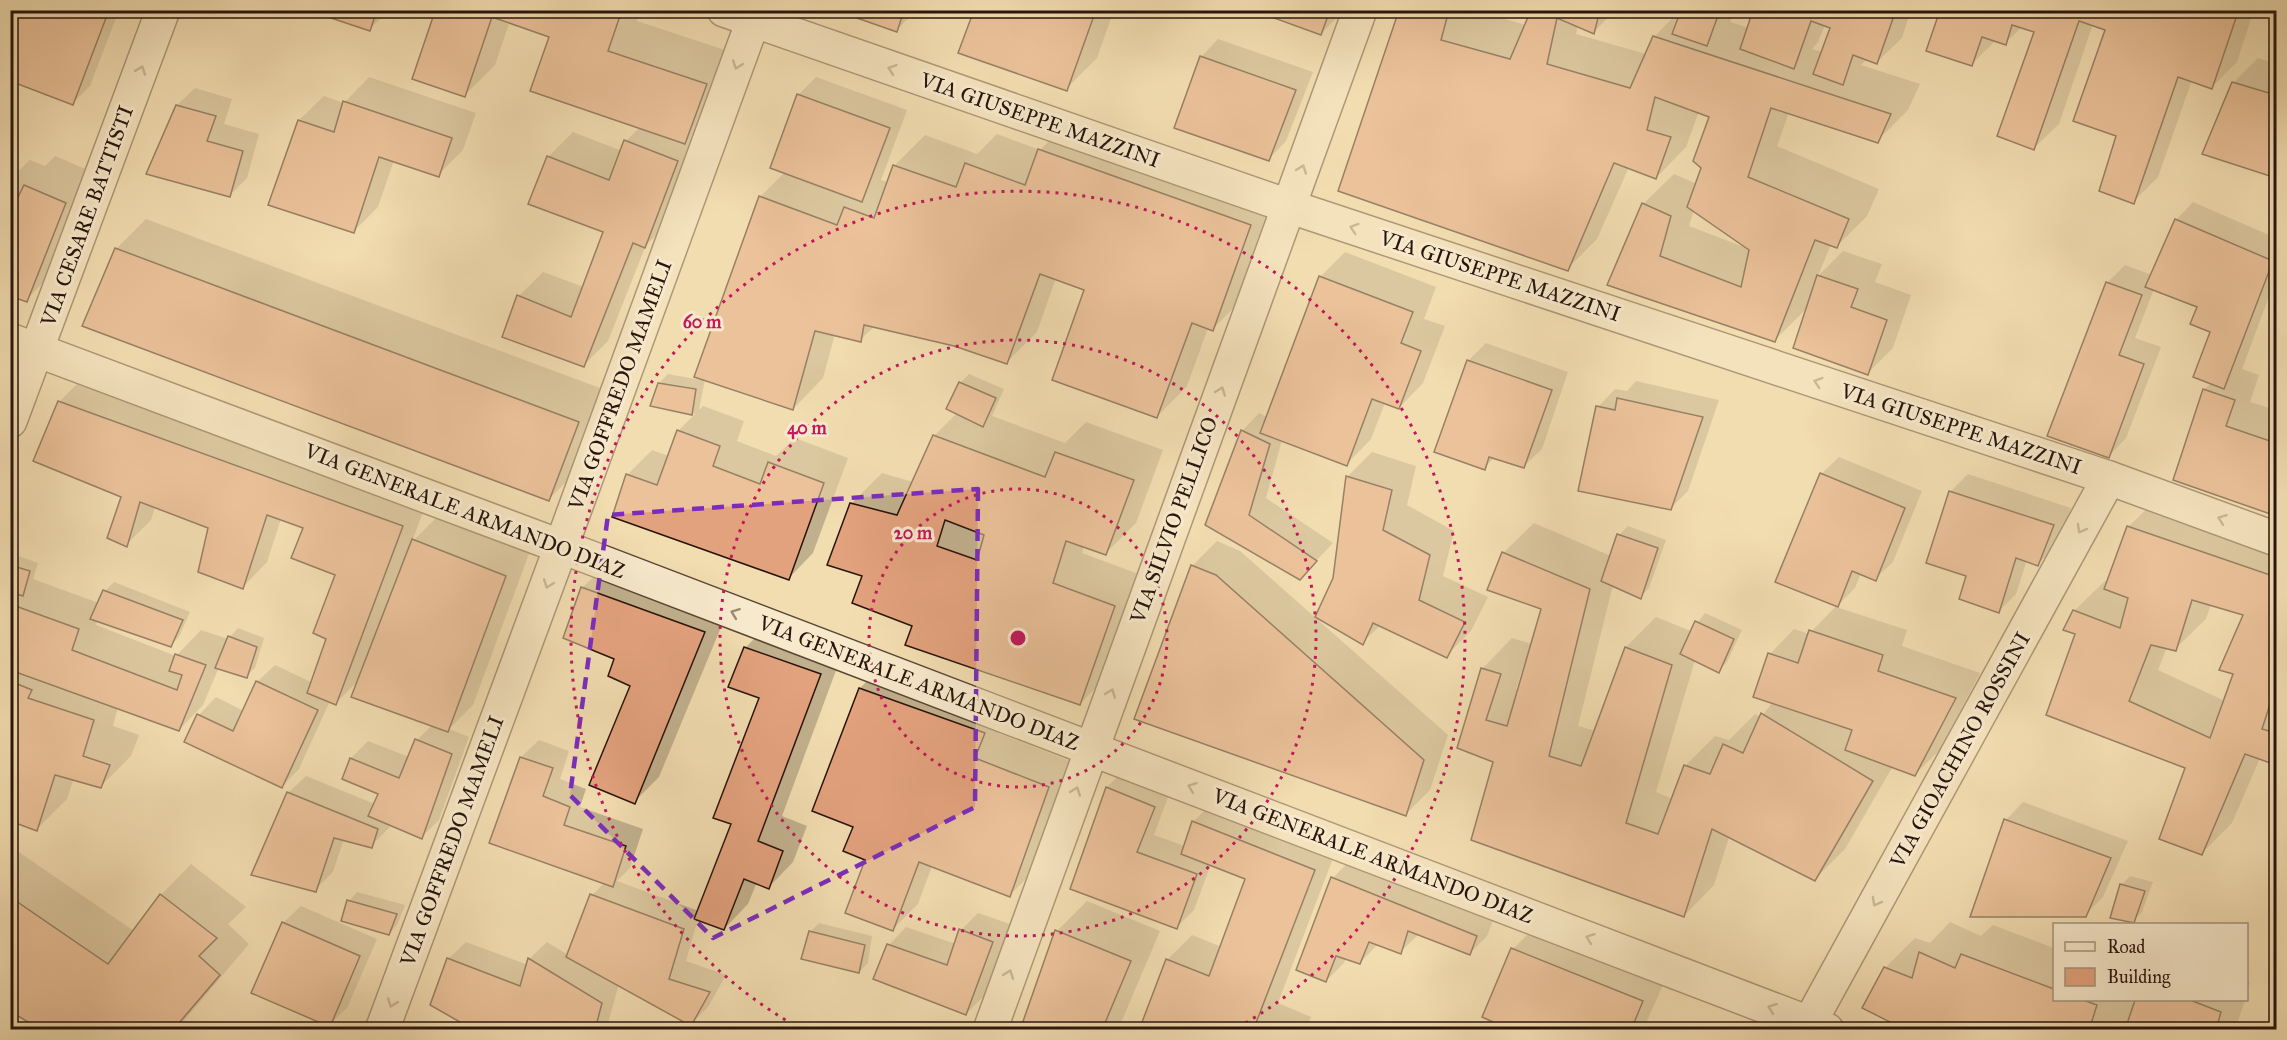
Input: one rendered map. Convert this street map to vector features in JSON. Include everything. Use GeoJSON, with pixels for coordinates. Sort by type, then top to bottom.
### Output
{"type":"FeatureCollection","features":[{"type":"Feature","properties":{"kind":"street","name":"VIA CESARE BATTISTI"},"geometry":{"type":"LineString","coordinates":[[10,421],[24,345],[163,10]]}},
{"type":"Feature","properties":{"kind":"street","name":"VIA SILVIO PELLICO"},"geometry":{"type":"LineString","coordinates":[[990,1029],[1360,10]]}},
{"type":"Feature","properties":{"kind":"street","name":"VIA GIUSEPPE MAZZINI"},"geometry":{"type":"LineString","coordinates":[[745,14],[1288,206],[2109,477],[2277,539]]}},
{"type":"Feature","properties":{"kind":"street","name":"VIA GOFFREDO MAMELI"},"geometry":{"type":"LineString","coordinates":[[382,1029],[561,547],[745,14]]}},
{"type":"Feature","properties":{"kind":"street","name":"VIA GENERALE ARMANDO DIAZ"},"geometry":{"type":"LineString","coordinates":[[24,345],[1091,748],[1818,1026]]}},
{"type":"Feature","properties":{"kind":"street","name":"VIA GIOACHINO ROSSINI"},"geometry":{"type":"LineString","coordinates":[[1818,1026],[2109,477]]}},
{"type":"Feature","properties":{"kind":"highlighted area"},"geometry":{"type":"Polygon","coordinates":[[[978,489],[975,807],[713,938],[570,795],[608,515],[978,489]]]}},
{"type":"Feature","properties":{"kind":"building"},"geometry":{"type":"Polygon","coordinates":[[[10,10],[109,10],[73,105],[10,81],[10,66],[16,50],[10,48],[10,10]]]}},
{"type":"Feature","properties":{"kind":"building"},"geometry":{"type":"Polygon","coordinates":[[[323,10],[377,10],[370,31],[322,15],[323,10]]]}},
{"type":"Feature","properties":{"kind":"building"},"geometry":{"type":"Polygon","coordinates":[[[432,10],[622,10],[608,51],[707,84],[685,144],[530,91],[549,37],[492,17],[465,97],[412,79],[435,11],[432,10]]]}},
{"type":"Feature","properties":{"kind":"building"},"geometry":{"type":"Polygon","coordinates":[[[834,10],[904,10],[897,32],[834,10]]]}},
{"type":"Feature","properties":{"kind":"building"},"geometry":{"type":"Polygon","coordinates":[[[974,10],[1017,10],[1035,17],[1037,10],[1096,10],[1067,91],[958,53],[974,10]]]}},
{"type":"Feature","properties":{"kind":"building"},"geometry":{"type":"Polygon","coordinates":[[[1252,10],[1330,10],[1321,35],[1252,10]]]}},
{"type":"Feature","properties":{"kind":"building"},"geometry":{"type":"Polygon","coordinates":[[[1399,10],[1449,10],[1441,40],[1510,59],[1531,10],[1600,10],[1594,34],[1557,18],[1547,64],[1630,88],[1653,36],[1891,114],[1878,143],[1771,108],[1748,177],[1849,219],[1837,248],[1815,240],[1775,342],[1607,285],[1642,203],[1671,216],[1660,256],[1741,287],[1749,250],[1687,207],[1701,168],[1693,161],[1709,117],[1655,97],[1647,130],[1671,137],[1656,179],[1614,163],[1568,271],[1338,191],[1399,10]]]}},
{"type":"Feature","properties":{"kind":"building"},"geometry":{"type":"Polygon","coordinates":[[[1681,10],[1720,10],[1707,46],[1672,34],[1681,10]]]}},
{"type":"Feature","properties":{"kind":"building"},"geometry":{"type":"Polygon","coordinates":[[[1753,10],[1896,10],[1877,64],[1853,55],[1843,85],[1813,74],[1830,28],[1811,21],[1794,69],[1740,49],[1753,10]]]}},
{"type":"Feature","properties":{"kind":"building"},"geometry":{"type":"Polygon","coordinates":[[[1940,10],[2214,10],[2236,18],[2212,89],[2178,77],[2134,204],[2099,191],[2116,136],[2073,121],[2105,30],[2079,21],[2034,150],[1997,136],[2034,32],[2012,25],[2006,45],[1982,37],[1972,66],[1926,51],[1940,10]]]}},
{"type":"Feature","properties":{"kind":"building"},"geometry":{"type":"Polygon","coordinates":[[[1200,56],[1296,90],[1269,161],[1174,128],[1200,56]]]}},
{"type":"Feature","properties":{"kind":"building"},"geometry":{"type":"Polygon","coordinates":[[[2276,70],[2276,178],[2202,154],[2232,82],[2269,93],[2276,70]]]}},
{"type":"Feature","properties":{"kind":"building"},"geometry":{"type":"Polygon","coordinates":[[[797,94],[890,128],[862,202],[770,168],[797,94]]]}},
{"type":"Feature","properties":{"kind":"building"},"geometry":{"type":"Polygon","coordinates":[[[343,101],[452,138],[439,177],[379,157],[354,233],[268,205],[298,120],[334,132],[343,101]]]}},
{"type":"Feature","properties":{"kind":"building"},"geometry":{"type":"Polygon","coordinates":[[[176,105],[216,116],[207,141],[243,151],[230,197],[146,174],[176,105]]]}},
{"type":"Feature","properties":{"kind":"building"},"geometry":{"type":"Polygon","coordinates":[[[624,140],[678,161],[645,248],[633,243],[584,367],[502,337],[517,295],[571,317],[603,232],[528,204],[547,156],[609,180],[624,140]]]}},
{"type":"Feature","properties":{"kind":"building"},"geometry":{"type":"Polygon","coordinates":[[[1038,149],[1251,225],[1213,331],[1192,323],[1157,418],[1052,380],[1084,290],[1040,274],[1007,364],[954,346],[864,325],[861,342],[815,331],[793,410],[694,377],[759,196],[837,225],[844,207],[874,218],[893,165],[956,187],[965,163],[1025,185],[1038,149]]]}},
{"type":"Feature","properties":{"kind":"building"},"geometry":{"type":"Polygon","coordinates":[[[24,185],[66,203],[27,302],[10,296],[10,194],[18,197],[24,185]]]}},
{"type":"Feature","properties":{"kind":"building"},"geometry":{"type":"Polygon","coordinates":[[[2175,219],[2273,261],[2224,389],[2193,377],[2210,332],[2190,324],[2197,307],[2145,287],[2175,219]]]}},
{"type":"Feature","properties":{"kind":"building"},"geometry":{"type":"Polygon","coordinates":[[[115,248],[579,422],[549,501],[82,326],[115,248]]]}},
{"type":"Feature","properties":{"kind":"building"},"geometry":{"type":"Polygon","coordinates":[[[1817,275],[1858,289],[1851,307],[1887,320],[1868,375],[1793,348],[1817,275]]]}},
{"type":"Feature","properties":{"kind":"building"},"geometry":{"type":"Polygon","coordinates":[[[1319,276],[1413,312],[1401,343],[1421,351],[1399,409],[1372,399],[1347,466],[1260,433],[1319,276]]]}},
{"type":"Feature","properties":{"kind":"building"},"geometry":{"type":"Polygon","coordinates":[[[2106,282],[2142,295],[2119,355],[2144,364],[2109,458],[2047,436],[2106,282]]]}},
{"type":"Feature","properties":{"kind":"building"},"geometry":{"type":"Polygon","coordinates":[[[1467,360],[1552,390],[1524,468],[1489,457],[1485,470],[1434,452],[1467,360]]]}},
{"type":"Feature","properties":{"kind":"building"},"geometry":{"type":"Polygon","coordinates":[[[959,382],[996,398],[983,427],[946,409],[959,382]]]}},
{"type":"Feature","properties":{"kind":"building"},"geometry":{"type":"Polygon","coordinates":[[[658,383],[696,389],[692,415],[650,406],[658,383]]]}},
{"type":"Feature","properties":{"kind":"building"},"geometry":{"type":"Polygon","coordinates":[[[2203,389],[2235,400],[2226,426],[2276,443],[2276,516],[2173,480],[2203,389]]]}},
{"type":"Feature","properties":{"kind":"building"},"geometry":{"type":"Polygon","coordinates":[[[1617,398],[1703,417],[1671,510],[1578,491],[1596,406],[1615,410],[1617,398]]]}},
{"type":"Feature","properties":{"kind":"building"},"geometry":{"type":"Polygon","coordinates":[[[58,401],[403,526],[336,705],[307,693],[326,639],[313,633],[335,575],[291,558],[303,528],[267,515],[243,589],[198,572],[208,528],[140,502],[127,547],[107,538],[121,497],[33,461],[58,401]]]}},
{"type":"Feature","properties":{"kind":"building"},"geometry":{"type":"Polygon","coordinates":[[[677,430],[720,446],[713,466],[760,484],[768,462],[824,483],[789,580],[612,517],[626,474],[657,485],[677,430]]]}},
{"type":"Feature","properties":{"kind":"building"},"geometry":{"type":"Polygon","coordinates":[[[1241,430],[1270,444],[1249,515],[1317,561],[1300,580],[1205,525],[1241,430]]]}},
{"type":"Feature","properties":{"kind":"building"},"geometry":{"type":"Polygon","coordinates":[[[933,435],[1045,477],[1055,452],[1134,480],[1106,555],[1066,541],[1053,583],[1115,606],[1080,705],[905,645],[912,626],[852,603],[862,576],[827,565],[850,503],[897,515],[933,435]],[[945,520],[937,546],[977,560],[984,535],[945,520]]]}},
{"type":"Feature","properties":{"kind":"building"},"geometry":{"type":"Polygon","coordinates":[[[1820,473],[1905,508],[1876,581],[1852,571],[1838,607],[1775,582],[1820,473]]]}},
{"type":"Feature","properties":{"kind":"building"},"geometry":{"type":"Polygon","coordinates":[[[1346,476],[1392,490],[1383,530],[1430,555],[1419,600],[1465,622],[1447,658],[1373,623],[1363,645],[1315,617],[1333,578],[1346,476]]]}},
{"type":"Feature","properties":{"kind":"building"},"geometry":{"type":"Polygon","coordinates":[[[1949,491],[2054,525],[2038,566],[2016,558],[1999,613],[1959,599],[1966,576],[1926,563],[1949,491]]]}},
{"type":"Feature","properties":{"kind":"building"},"geometry":{"type":"Polygon","coordinates":[[[2127,526],[2276,577],[2276,686],[2262,729],[2276,733],[2276,765],[2245,754],[2202,855],[2159,839],[2185,768],[2046,715],[2075,634],[2063,630],[2073,610],[2120,628],[2128,598],[2104,589],[2127,526]],[[2192,600],[2176,651],[2151,645],[2129,701],[2210,738],[2233,674],[2219,670],[2243,615],[2192,600]]]}},
{"type":"Feature","properties":{"kind":"building"},"geometry":{"type":"Polygon","coordinates":[[[1617,534],[1658,548],[1641,599],[1601,581],[1617,534]]]}},
{"type":"Feature","properties":{"kind":"building"},"geometry":{"type":"Polygon","coordinates":[[[412,539],[506,576],[448,732],[351,697],[412,539]]]}},
{"type":"Feature","properties":{"kind":"building"},"geometry":{"type":"Polygon","coordinates":[[[1502,552],[1590,589],[1549,756],[1581,766],[1625,647],[1672,665],[1626,823],[1658,834],[1684,765],[1710,774],[1723,744],[1743,753],[1761,713],[1873,781],[1815,881],[1712,829],[1684,917],[1471,840],[1493,762],[1457,748],[1481,668],[1501,674],[1486,720],[1507,726],[1541,609],[1487,590],[1502,552]]]}},
{"type":"Feature","properties":{"kind":"building"},"geometry":{"type":"Polygon","coordinates":[[[10,565],[30,571],[23,596],[10,592],[10,565]]]}},
{"type":"Feature","properties":{"kind":"building"},"geometry":{"type":"Polygon","coordinates":[[[1191,565],[1216,575],[1424,760],[1406,816],[1134,719],[1191,565]]]}},
{"type":"Feature","properties":{"kind":"building"},"geometry":{"type":"Polygon","coordinates":[[[581,587],[705,632],[635,804],[589,785],[630,686],[608,676],[614,659],[563,638],[581,587]]]}},
{"type":"Feature","properties":{"kind":"building"},"geometry":{"type":"Polygon","coordinates":[[[103,590],[183,620],[171,647],[90,619],[103,590]]]}},
{"type":"Feature","properties":{"kind":"building"},"geometry":{"type":"Polygon","coordinates":[[[10,604],[79,629],[72,650],[177,690],[182,675],[169,671],[175,654],[206,665],[179,731],[10,670],[10,604]]]}},
{"type":"Feature","properties":{"kind":"building"},"geometry":{"type":"Polygon","coordinates":[[[1695,621],[1734,639],[1719,673],[1680,654],[1695,621]]]}},
{"type":"Feature","properties":{"kind":"building"},"geometry":{"type":"Polygon","coordinates":[[[1809,630],[1883,655],[1878,671],[1956,698],[1915,776],[1845,750],[1852,730],[1753,697],[1768,653],[1798,663],[1809,630]]]}},
{"type":"Feature","properties":{"kind":"building"},"geometry":{"type":"Polygon","coordinates":[[[228,636],[257,647],[247,678],[215,668],[228,636]]]}},
{"type":"Feature","properties":{"kind":"building"},"geometry":{"type":"Polygon","coordinates":[[[744,647],[821,674],[758,841],[783,851],[769,889],[744,879],[724,930],[694,919],[731,824],[713,818],[759,698],[728,687],[744,647]]]}},
{"type":"Feature","properties":{"kind":"building"},"geometry":{"type":"Polygon","coordinates":[[[10,681],[32,690],[28,698],[94,720],[83,756],[110,765],[101,788],[55,775],[37,831],[10,821],[10,681]]]}},
{"type":"Feature","properties":{"kind":"building"},"geometry":{"type":"Polygon","coordinates":[[[256,681],[318,710],[282,788],[184,742],[197,714],[233,731],[256,681]]]}},
{"type":"Feature","properties":{"kind":"building"},"geometry":{"type":"Polygon","coordinates":[[[859,688],[985,733],[975,758],[1049,787],[1010,897],[919,862],[893,931],[845,913],[865,860],[843,851],[853,827],[812,811],[859,688]]]}},
{"type":"Feature","properties":{"kind":"building"},"geometry":{"type":"Polygon","coordinates":[[[415,739],[452,754],[422,839],[368,816],[378,794],[342,779],[350,758],[399,778],[415,739]]]}},
{"type":"Feature","properties":{"kind":"building"},"geometry":{"type":"Polygon","coordinates":[[[520,757],[553,768],[543,796],[570,807],[564,825],[626,846],[613,887],[489,843],[520,757]]]}},
{"type":"Feature","properties":{"kind":"building"},"geometry":{"type":"Polygon","coordinates":[[[1106,787],[1155,807],[1137,852],[1197,874],[1177,929],[1070,889],[1106,787]]]}},
{"type":"Feature","properties":{"kind":"building"},"geometry":{"type":"Polygon","coordinates":[[[287,792],[378,829],[372,848],[334,838],[316,892],[251,875],[287,792]]]}},
{"type":"Feature","properties":{"kind":"building"},"geometry":{"type":"Polygon","coordinates":[[[2004,819],[2111,858],[2086,917],[1970,917],[2004,819]]]}},
{"type":"Feature","properties":{"kind":"building"},"geometry":{"type":"Polygon","coordinates":[[[1192,821],[1315,870],[1254,1028],[1257,1030],[1139,1030],[1166,959],[1209,976],[1245,879],[1181,854],[1192,821]]]}},
{"type":"Feature","properties":{"kind":"building"},"geometry":{"type":"Polygon","coordinates":[[[1331,877],[1477,936],[1470,955],[1408,931],[1401,954],[1369,942],[1360,964],[1336,956],[1326,982],[1296,970],[1331,877]]]}},
{"type":"Feature","properties":{"kind":"building"},"geometry":{"type":"Polygon","coordinates":[[[2120,884],[2145,891],[2134,923],[2110,918],[2120,884]]]}},
{"type":"Feature","properties":{"kind":"building"},"geometry":{"type":"Polygon","coordinates":[[[160,894],[217,938],[199,956],[220,975],[173,1030],[41,1030],[10,1011],[10,897],[108,964],[160,894]]]}},
{"type":"Feature","properties":{"kind":"building"},"geometry":{"type":"Polygon","coordinates":[[[590,894],[684,929],[669,979],[710,992],[691,1026],[566,957],[590,894]]]}},
{"type":"Feature","properties":{"kind":"building"},"geometry":{"type":"Polygon","coordinates":[[[347,900],[397,914],[389,935],[341,921],[347,900]]]}},
{"type":"Feature","properties":{"kind":"building"},"geometry":{"type":"Polygon","coordinates":[[[282,922],[360,956],[330,1027],[251,993],[282,922]]]}},
{"type":"Feature","properties":{"kind":"building"},"geometry":{"type":"Polygon","coordinates":[[[959,929],[993,942],[966,1015],[873,979],[887,944],[947,965],[959,929]]]}},
{"type":"Feature","properties":{"kind":"building"},"geometry":{"type":"Polygon","coordinates":[[[1055,930],[1131,961],[1102,1030],[1020,1030],[1055,930]]]}},
{"type":"Feature","properties":{"kind":"building"},"geometry":{"type":"Polygon","coordinates":[[[809,931],[865,945],[859,973],[801,959],[809,931]]]}},
{"type":"Feature","properties":{"kind":"building"},"geometry":{"type":"Polygon","coordinates":[[[1511,948],[1643,1001],[1631,1030],[1511,1030],[1482,1017],[1511,948]]]}},
{"type":"Feature","properties":{"kind":"building"},"geometry":{"type":"Polygon","coordinates":[[[1919,952],[1955,968],[1961,954],[2053,989],[2053,1001],[2086,1001],[2097,1005],[2090,1027],[2096,1030],[1906,1030],[1862,1008],[1884,967],[1912,978],[1919,952]]]}},
{"type":"Feature","properties":{"kind":"building"},"geometry":{"type":"Polygon","coordinates":[[[447,958],[520,986],[528,958],[602,1003],[595,1030],[505,1030],[492,1024],[490,1030],[474,1030],[430,1005],[447,958]]]}},
{"type":"Feature","properties":{"kind":"building"},"geometry":{"type":"Polygon","coordinates":[[[2135,1001],[2193,1001],[2221,1012],[2216,1030],[2125,1030],[2135,1001]]]}}]}
